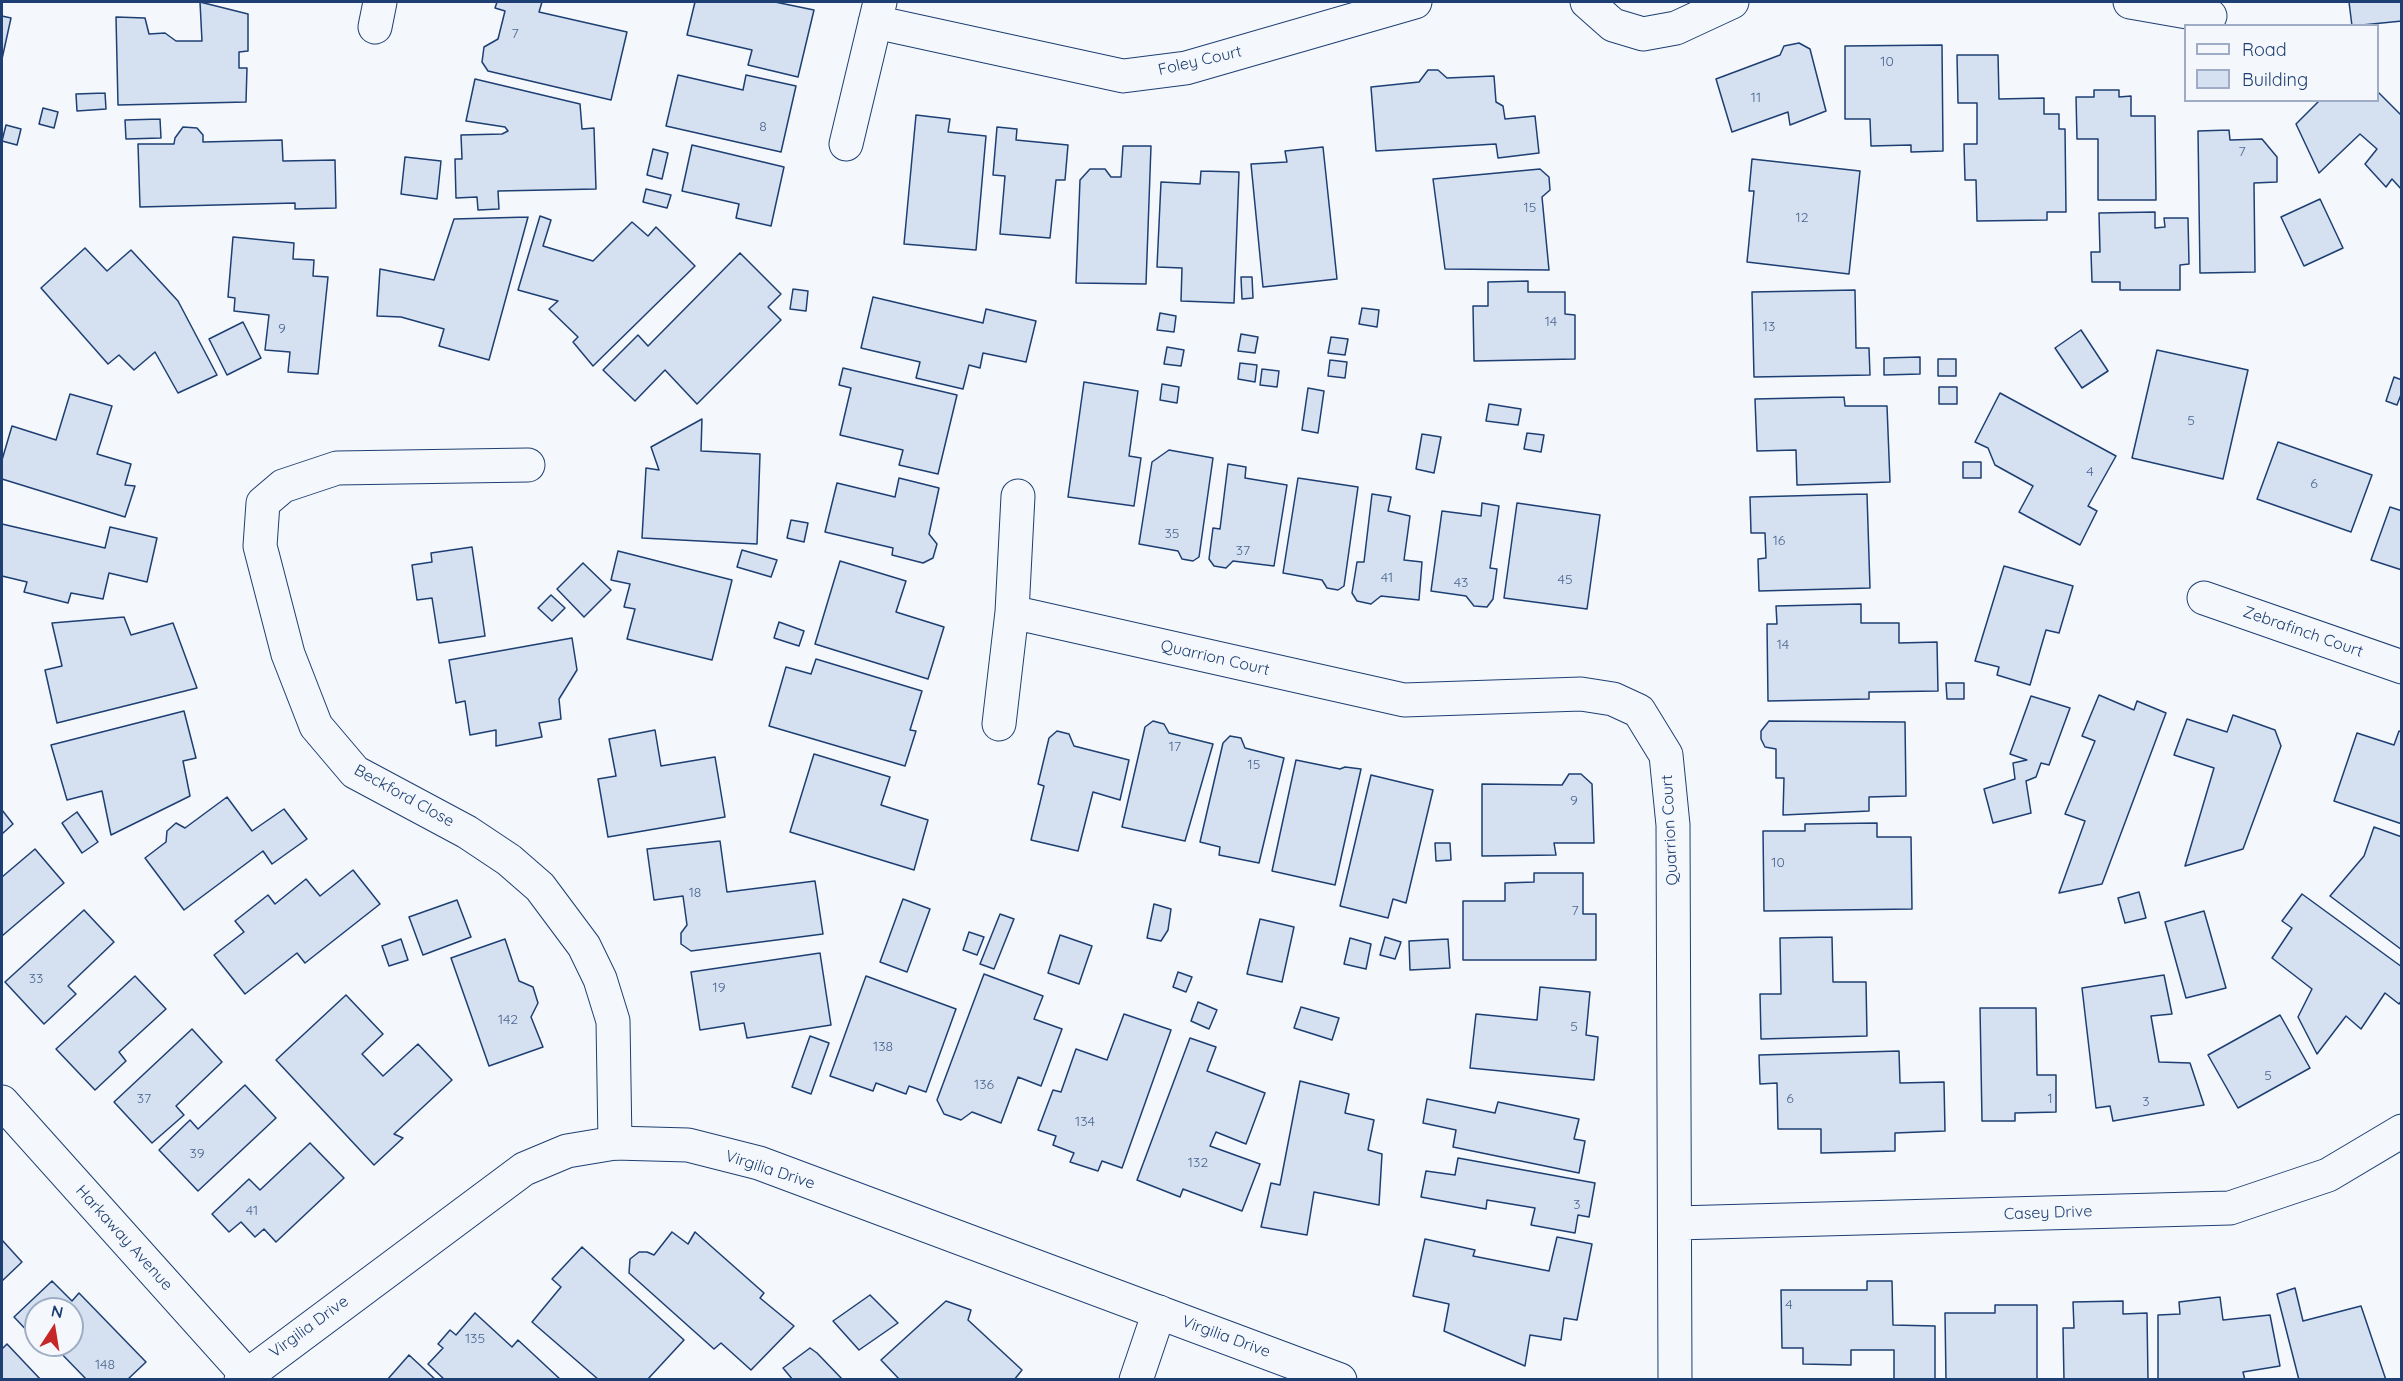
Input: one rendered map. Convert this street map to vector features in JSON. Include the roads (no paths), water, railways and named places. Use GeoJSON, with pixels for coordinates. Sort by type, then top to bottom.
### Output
{"type":"FeatureCollection","features":[{"type":"Feature","properties":{"kind":"street","name":"Foley Court"},"geometry":{"type":"LineString","coordinates":[[846,144],[877,12],[1123,76],[1186,68],[1415,2]]}},
{"type":"Feature","properties":{"kind":"street"},"geometry":{"type":"LineString","coordinates":[[1587,2],[1613,26],[1643,34],[1676,28],[1732,2]]}},
{"type":"Feature","properties":{"kind":"street"},"geometry":{"type":"LineString","coordinates":[[2130,2],[2210,16]]}},
{"type":"Feature","properties":{"kind":"street","name":"Beckford Close"},"geometry":{"type":"LineString","coordinates":[[528,465],[338,468],[283,486],[263,503],[260,546],[288,654],[315,726],[355,772],[467,832],[510,860],[540,886],[584,946],[600,979],[612,1020],[615,1143]]}},
{"type":"Feature","properties":{"kind":"street"},"geometry":{"type":"LineString","coordinates":[[999,724],[1012,612],[1018,496]]}},
{"type":"Feature","properties":{"kind":"street","name":"Zebrafinch Court"},"geometry":{"type":"LineString","coordinates":[[2204,598],[2402,667]]}},
{"type":"Feature","properties":{"kind":"street","name":"Quarrion Court"},"geometry":{"type":"LineString","coordinates":[[1012,612],[1404,700],[1581,693],[1613,699],[1639,711],[1666,755],[1674,825],[1675,1380]]}},
{"type":"Feature","properties":{"kind":"street","name":"Harkaway Avenue"},"geometry":{"type":"LineString","coordinates":[[2,1102],[243,1377]]}},
{"type":"Feature","properties":{"kind":"street","name":"Casey Drive"},"geometry":{"type":"LineString","coordinates":[[1676,1223],[2230,1208],[2328,1175],[2402,1131]]}},
{"type":"Feature","properties":{"kind":"street","name":"Virgilia Drive"},"geometry":{"type":"LineString","coordinates":[[243,1377],[524,1169],[567,1151],[615,1143],[688,1145],[759,1164],[1340,1380]]}},
{"type":"Feature","properties":{"kind":"street"},"geometry":{"type":"LineString","coordinates":[[1136,1380],[1159,1312]]}}]}
